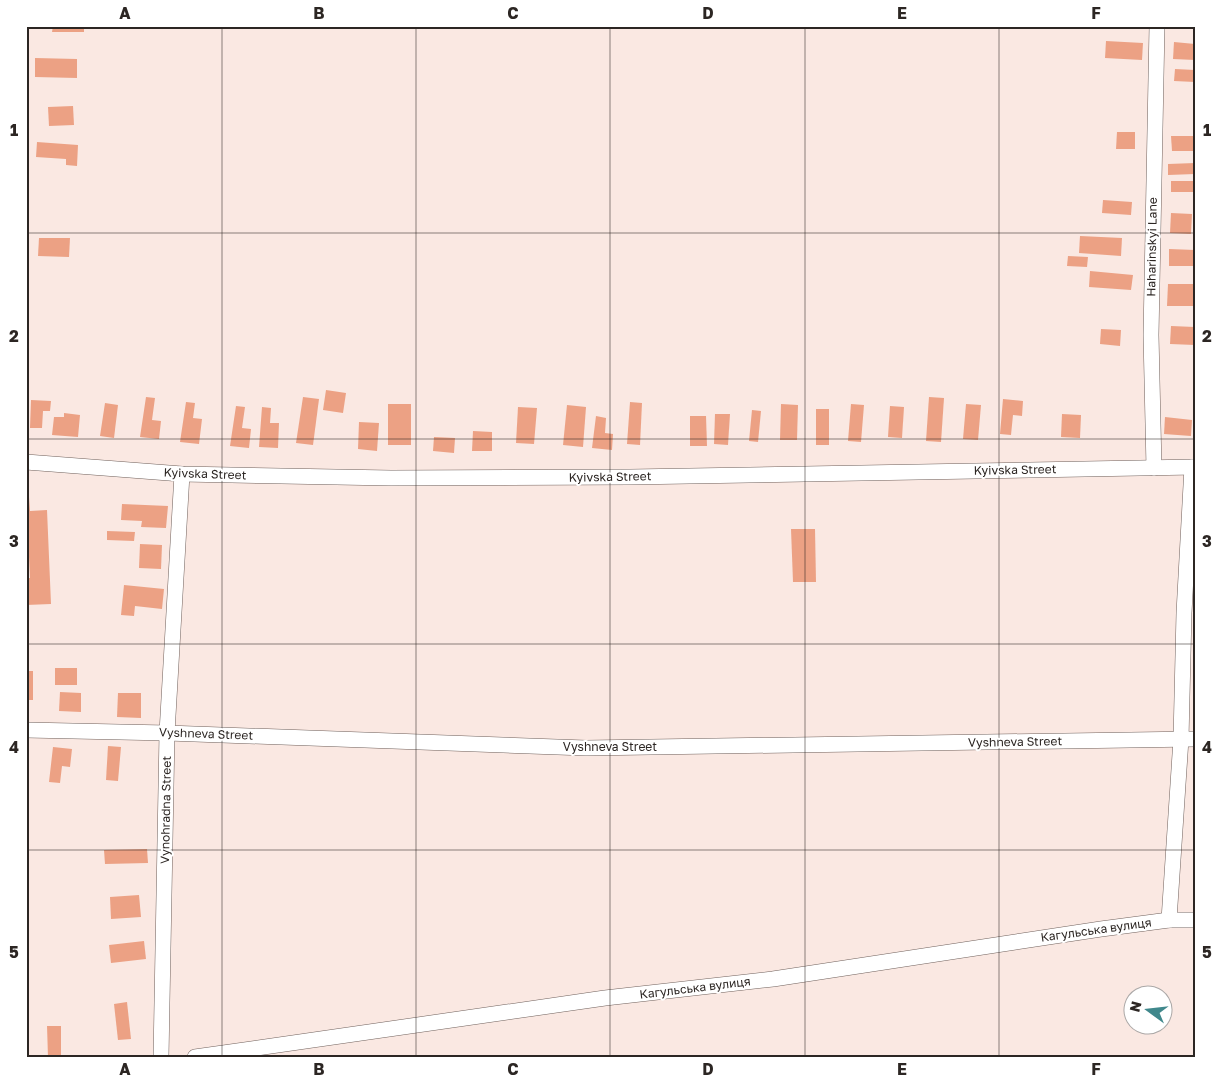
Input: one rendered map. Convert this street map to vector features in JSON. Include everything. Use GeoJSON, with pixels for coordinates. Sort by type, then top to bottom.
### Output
{"type":"FeatureCollection","features":[{"type":"Feature","properties":{"kind":"street","name":"Haharinskyi Lane"},"geometry":{"type":"LineString","coordinates":[[1154,468],[1151,336],[1157,26]]}},
{"type":"Feature","properties":{"kind":"street","name":"Kyivska Street"},"geometry":{"type":"LineString","coordinates":[[26,462],[182,474],[391,478],[620,477],[1193,467]]}},
{"type":"Feature","properties":{"kind":"street"},"geometry":{"type":"LineString","coordinates":[[1169,920],[1188,739],[1184,613],[1193,467]]}},
{"type":"Feature","properties":{"kind":"street","name":"Vynohradna Street"},"geometry":{"type":"LineString","coordinates":[[162,1057],[167,733],[182,474]]}},
{"type":"Feature","properties":{"kind":"street","name":"Vyshneva Street"},"geometry":{"type":"LineString","coordinates":[[26,730],[167,733],[586,748],[1188,739]]}},
{"type":"Feature","properties":{"kind":"street","name":"Кагульська вулиця"},"geometry":{"type":"LineString","coordinates":[[195,1057],[605,998],[773,978],[1092,930],[1169,920],[1195,920]]}},
{"type":"Feature","properties":{"kind":"building"},"geometry":{"type":"Polygon","coordinates":[[[53,26],[84,26],[84,32],[52,32],[53,26]]]}},
{"type":"Feature","properties":{"kind":"building"},"geometry":{"type":"Polygon","coordinates":[[[1113,26],[1143,26],[1143,28],[1113,28],[1113,26]]]}},
{"type":"Feature","properties":{"kind":"building"},"geometry":{"type":"Polygon","coordinates":[[[1106,41],[1143,43],[1142,60],[1105,58],[1106,41]]]}},
{"type":"Feature","properties":{"kind":"building"},"geometry":{"type":"Polygon","coordinates":[[[1174,42],[1195,44],[1195,60],[1173,59],[1174,42]]]}},
{"type":"Feature","properties":{"kind":"building"},"geometry":{"type":"Polygon","coordinates":[[[35,58],[77,59],[77,78],[35,77],[35,58]]]}},
{"type":"Feature","properties":{"kind":"building"},"geometry":{"type":"Polygon","coordinates":[[[1175,69],[1195,70],[1195,82],[1174,81],[1175,69]]]}},
{"type":"Feature","properties":{"kind":"building"},"geometry":{"type":"Polygon","coordinates":[[[73,106],[74,125],[49,126],[48,107],[73,106]]]}},
{"type":"Feature","properties":{"kind":"building"},"geometry":{"type":"Polygon","coordinates":[[[1117,132],[1135,132],[1135,149],[1116,149],[1117,132]]]}},
{"type":"Feature","properties":{"kind":"building"},"geometry":{"type":"Polygon","coordinates":[[[1171,136],[1195,136],[1195,151],[1172,151],[1171,136]]]}},
{"type":"Feature","properties":{"kind":"building"},"geometry":{"type":"Polygon","coordinates":[[[37,142],[78,145],[77,166],[66,165],[66,159],[36,157],[37,142]]]}},
{"type":"Feature","properties":{"kind":"building"},"geometry":{"type":"Polygon","coordinates":[[[1195,163],[1195,174],[1168,175],[1168,164],[1195,163]]]}},
{"type":"Feature","properties":{"kind":"building"},"geometry":{"type":"Polygon","coordinates":[[[1171,181],[1195,181],[1195,192],[1171,192],[1171,181]]]}},
{"type":"Feature","properties":{"kind":"building"},"geometry":{"type":"Polygon","coordinates":[[[1103,200],[1132,202],[1131,215],[1102,213],[1103,200]]]}},
{"type":"Feature","properties":{"kind":"building"},"geometry":{"type":"Polygon","coordinates":[[[1171,213],[1192,214],[1191,234],[1170,233],[1171,213]]]}},
{"type":"Feature","properties":{"kind":"building"},"geometry":{"type":"Polygon","coordinates":[[[1080,236],[1122,238],[1121,256],[1079,253],[1080,236]]]}},
{"type":"Feature","properties":{"kind":"building"},"geometry":{"type":"Polygon","coordinates":[[[39,238],[70,238],[69,257],[38,256],[39,238]]]}},
{"type":"Feature","properties":{"kind":"building"},"geometry":{"type":"Polygon","coordinates":[[[1169,249],[1195,250],[1195,266],[1169,266],[1169,249]]]}},
{"type":"Feature","properties":{"kind":"building"},"geometry":{"type":"Polygon","coordinates":[[[1068,256],[1088,257],[1087,267],[1067,266],[1068,256]]]}},
{"type":"Feature","properties":{"kind":"building"},"geometry":{"type":"Polygon","coordinates":[[[1090,271],[1133,275],[1131,290],[1089,287],[1090,271]]]}},
{"type":"Feature","properties":{"kind":"building"},"geometry":{"type":"Polygon","coordinates":[[[1168,284],[1195,284],[1195,306],[1167,306],[1168,284]]]}},
{"type":"Feature","properties":{"kind":"building"},"geometry":{"type":"Polygon","coordinates":[[[1171,326],[1195,327],[1195,345],[1170,344],[1171,326]]]}},
{"type":"Feature","properties":{"kind":"building"},"geometry":{"type":"Polygon","coordinates":[[[1101,329],[1121,330],[1120,346],[1100,344],[1101,329]]]}},
{"type":"Feature","properties":{"kind":"building"},"geometry":{"type":"Polygon","coordinates":[[[326,390],[346,393],[343,413],[323,410],[326,390]]]}},
{"type":"Feature","properties":{"kind":"building"},"geometry":{"type":"Polygon","coordinates":[[[146,397],[155,398],[152,420],[161,421],[159,439],[140,437],[146,397]]]}},
{"type":"Feature","properties":{"kind":"building"},"geometry":{"type":"Polygon","coordinates":[[[303,397],[319,399],[313,445],[296,443],[303,397]]]}},
{"type":"Feature","properties":{"kind":"building"},"geometry":{"type":"Polygon","coordinates":[[[929,397],[944,398],[941,442],[926,441],[929,397]]]}},
{"type":"Feature","properties":{"kind":"building"},"geometry":{"type":"Polygon","coordinates":[[[1003,399],[1023,401],[1022,416],[1013,415],[1011,435],[1000,434],[1003,399]]]}},
{"type":"Feature","properties":{"kind":"building"},"geometry":{"type":"Polygon","coordinates":[[[31,400],[51,401],[50,411],[43,411],[42,428],[30,428],[31,400]]]}},
{"type":"Feature","properties":{"kind":"building"},"geometry":{"type":"Polygon","coordinates":[[[186,402],[195,403],[193,418],[202,419],[199,444],[180,442],[186,402]]]}},
{"type":"Feature","properties":{"kind":"building"},"geometry":{"type":"Polygon","coordinates":[[[630,402],[642,403],[640,445],[627,444],[630,402]]]}},
{"type":"Feature","properties":{"kind":"building"},"geometry":{"type":"Polygon","coordinates":[[[105,403],[118,405],[114,438],[100,436],[105,403]]]}},
{"type":"Feature","properties":{"kind":"building"},"geometry":{"type":"Polygon","coordinates":[[[388,404],[411,404],[411,445],[388,445],[388,404]]]}},
{"type":"Feature","properties":{"kind":"building"},"geometry":{"type":"Polygon","coordinates":[[[781,404],[798,405],[797,440],[780,440],[781,404]]]}},
{"type":"Feature","properties":{"kind":"building"},"geometry":{"type":"Polygon","coordinates":[[[851,404],[864,405],[861,442],[848,441],[851,404]]]}},
{"type":"Feature","properties":{"kind":"building"},"geometry":{"type":"Polygon","coordinates":[[[966,404],[981,405],[978,440],[963,439],[966,404]]]}},
{"type":"Feature","properties":{"kind":"building"},"geometry":{"type":"Polygon","coordinates":[[[567,405],[586,407],[583,447],[563,445],[567,405]]]}},
{"type":"Feature","properties":{"kind":"building"},"geometry":{"type":"Polygon","coordinates":[[[236,406],[245,407],[242,428],[251,429],[249,448],[230,446],[236,406]]]}},
{"type":"Feature","properties":{"kind":"building"},"geometry":{"type":"Polygon","coordinates":[[[890,406],[904,407],[902,438],[888,437],[890,406]]]}},
{"type":"Feature","properties":{"kind":"building"},"geometry":{"type":"Polygon","coordinates":[[[262,407],[271,408],[270,423],[279,423],[278,448],[259,447],[262,407]]]}},
{"type":"Feature","properties":{"kind":"building"},"geometry":{"type":"Polygon","coordinates":[[[518,407],[537,408],[534,444],[516,443],[518,407]]]}},
{"type":"Feature","properties":{"kind":"building"},"geometry":{"type":"Polygon","coordinates":[[[816,409],[829,409],[829,445],[816,445],[816,409]]]}},
{"type":"Feature","properties":{"kind":"building"},"geometry":{"type":"Polygon","coordinates":[[[752,410],[761,411],[758,442],[749,441],[752,410]]]}},
{"type":"Feature","properties":{"kind":"building"},"geometry":{"type":"Polygon","coordinates":[[[64,413],[80,415],[78,437],[52,435],[54,417],[64,417],[64,413]]]}},
{"type":"Feature","properties":{"kind":"building"},"geometry":{"type":"Polygon","coordinates":[[[715,414],[730,414],[728,445],[714,444],[715,414]]]}},
{"type":"Feature","properties":{"kind":"building"},"geometry":{"type":"Polygon","coordinates":[[[1062,414],[1081,415],[1080,438],[1061,437],[1062,414]]]}},
{"type":"Feature","properties":{"kind":"building"},"geometry":{"type":"Polygon","coordinates":[[[596,416],[606,418],[605,433],[613,434],[612,450],[592,448],[596,416]]]}},
{"type":"Feature","properties":{"kind":"building"},"geometry":{"type":"Polygon","coordinates":[[[690,416],[706,416],[707,446],[690,446],[690,416]]]}},
{"type":"Feature","properties":{"kind":"building"},"geometry":{"type":"Polygon","coordinates":[[[1165,417],[1192,420],[1191,436],[1164,434],[1165,417]]]}},
{"type":"Feature","properties":{"kind":"building"},"geometry":{"type":"Polygon","coordinates":[[[359,422],[379,423],[377,451],[358,449],[359,422]]]}},
{"type":"Feature","properties":{"kind":"building"},"geometry":{"type":"Polygon","coordinates":[[[473,431],[492,432],[492,451],[472,451],[473,431]]]}},
{"type":"Feature","properties":{"kind":"building"},"geometry":{"type":"Polygon","coordinates":[[[434,437],[455,438],[454,453],[433,451],[434,437]]]}},
{"type":"Feature","properties":{"kind":"building"},"geometry":{"type":"Polygon","coordinates":[[[26,497],[29,497],[30,511],[47,510],[51,604],[26,605],[26,578],[30,578],[29,557],[26,557],[26,497]]]}},
{"type":"Feature","properties":{"kind":"building"},"geometry":{"type":"Polygon","coordinates":[[[122,504],[168,506],[166,528],[141,527],[142,521],[121,520],[122,504]]]}},
{"type":"Feature","properties":{"kind":"building"},"geometry":{"type":"Polygon","coordinates":[[[791,529],[815,529],[816,582],[793,582],[791,529]]]}},
{"type":"Feature","properties":{"kind":"building"},"geometry":{"type":"Polygon","coordinates":[[[107,531],[135,532],[134,541],[107,540],[107,531]]]}},
{"type":"Feature","properties":{"kind":"building"},"geometry":{"type":"Polygon","coordinates":[[[140,544],[162,545],[161,569],[139,568],[140,544]]]}},
{"type":"Feature","properties":{"kind":"building"},"geometry":{"type":"Polygon","coordinates":[[[124,585],[164,589],[162,609],[135,606],[134,616],[121,615],[124,585]]]}},
{"type":"Feature","properties":{"kind":"building"},"geometry":{"type":"Polygon","coordinates":[[[55,668],[77,668],[77,685],[55,685],[55,668]]]}},
{"type":"Feature","properties":{"kind":"building"},"geometry":{"type":"Polygon","coordinates":[[[26,671],[33,671],[33,700],[26,700],[26,671]]]}},
{"type":"Feature","properties":{"kind":"building"},"geometry":{"type":"Polygon","coordinates":[[[60,692],[81,693],[81,712],[59,711],[60,692]]]}},
{"type":"Feature","properties":{"kind":"building"},"geometry":{"type":"Polygon","coordinates":[[[118,693],[141,693],[141,718],[117,717],[118,693]]]}},
{"type":"Feature","properties":{"kind":"building"},"geometry":{"type":"Polygon","coordinates":[[[108,746],[121,747],[118,781],[106,780],[108,746]]]}},
{"type":"Feature","properties":{"kind":"building"},"geometry":{"type":"Polygon","coordinates":[[[53,747],[72,749],[70,767],[62,766],[60,783],[49,782],[53,747]]]}},
{"type":"Feature","properties":{"kind":"building"},"geometry":{"type":"Polygon","coordinates":[[[147,849],[148,863],[105,864],[104,850],[147,849]]]}},
{"type":"Feature","properties":{"kind":"building"},"geometry":{"type":"Polygon","coordinates":[[[139,895],[141,917],[111,919],[110,897],[139,895]]]}},
{"type":"Feature","properties":{"kind":"building"},"geometry":{"type":"Polygon","coordinates":[[[144,941],[146,959],[111,963],[109,945],[144,941]]]}},
{"type":"Feature","properties":{"kind":"building"},"geometry":{"type":"Polygon","coordinates":[[[127,1002],[131,1039],[118,1040],[114,1004],[127,1002]]]}},
{"type":"Feature","properties":{"kind":"building"},"geometry":{"type":"Polygon","coordinates":[[[47,1026],[61,1026],[61,1057],[48,1057],[47,1026]]]}}]}
